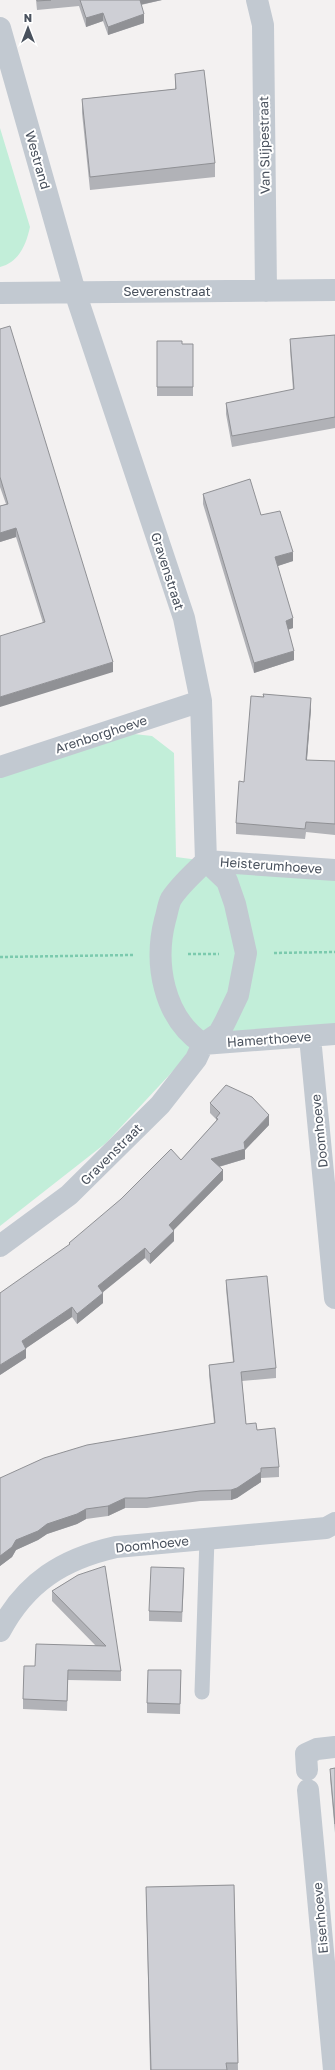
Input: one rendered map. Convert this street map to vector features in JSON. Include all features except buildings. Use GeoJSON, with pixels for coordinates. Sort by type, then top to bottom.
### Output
{"type":"FeatureCollection","features":[{"type":"Feature","properties":{"kind":"street","name":"Van Slijpestraat"},"geometry":{"type":"LineString","coordinates":[[257,0],[263,25],[266,290]]}},
{"type":"Feature","properties":{"kind":"street","name":"Westrand"},"geometry":{"type":"LineString","coordinates":[[0,28],[75,292]]}},
{"type":"Feature","properties":{"kind":"street","name":"Severenstraat"},"geometry":{"type":"LineString","coordinates":[[0,293],[335,290]]}},
{"type":"Feature","properties":{"kind":"street","name":"Gravenstraat"},"geometry":{"type":"LineString","coordinates":[[0,1246],[69,1195],[160,1105],[196,1059],[204,1044],[219,1033],[226,1022],[238,995],[246,953],[235,904],[227,881],[206,861],[201,701],[184,618],[75,292]]}},
{"type":"Feature","properties":{"kind":"street","name":"Arenborghoeve"},"geometry":{"type":"LineString","coordinates":[[0,767],[201,701]]}},
{"type":"Feature","properties":{"kind":"street","name":"Heisterumhoeve"},"geometry":{"type":"LineString","coordinates":[[206,861],[335,870]]}},
{"type":"Feature","properties":{"kind":"street"},"geometry":{"type":"LineString","coordinates":[[204,1044],[196,1039],[182,1024],[165,993],[159,954],[170,900],[206,861]]}},
{"type":"Feature","properties":{"kind":"street","name":"Hamerthoeve"},"geometry":{"type":"LineString","coordinates":[[204,1044],[335,1034]]}},
{"type":"Feature","properties":{"kind":"street","name":"Doomhoeve"},"geometry":{"type":"LineString","coordinates":[[310,1037],[335,1298]]}},
{"type":"Feature","properties":{"kind":"street","name":"Doomhoeve"},"geometry":{"type":"LineString","coordinates":[[0,1631],[18,1600],[39,1582],[66,1563],[91,1553],[116,1547],[326,1528],[335,1523]]}},
{"type":"Feature","properties":{"kind":"street","name":"Eisenhoeve"},"geometry":{"type":"LineString","coordinates":[[334,2070],[307,1780],[306,1754],[311,1751],[335,1747]]}},
{"type":"Feature","properties":{"kind":"lane"},"geometry":{"type":"LineString","coordinates":[[202,1692],[206,1538]]}},
{"type":"Feature","properties":{"kind":"green space"},"geometry":{"type":"Polygon","coordinates":[[[0,128],[30,227],[21,252],[7,265],[0,267],[0,128]]]}},
{"type":"Feature","properties":{"kind":"green space"},"geometry":{"type":"Polygon","coordinates":[[[125,733],[152,736],[174,753],[176,857],[335,878],[335,1027],[243,1036],[173,1071],[106,1143],[0,1226],[0,771],[125,733]]]}}]}
